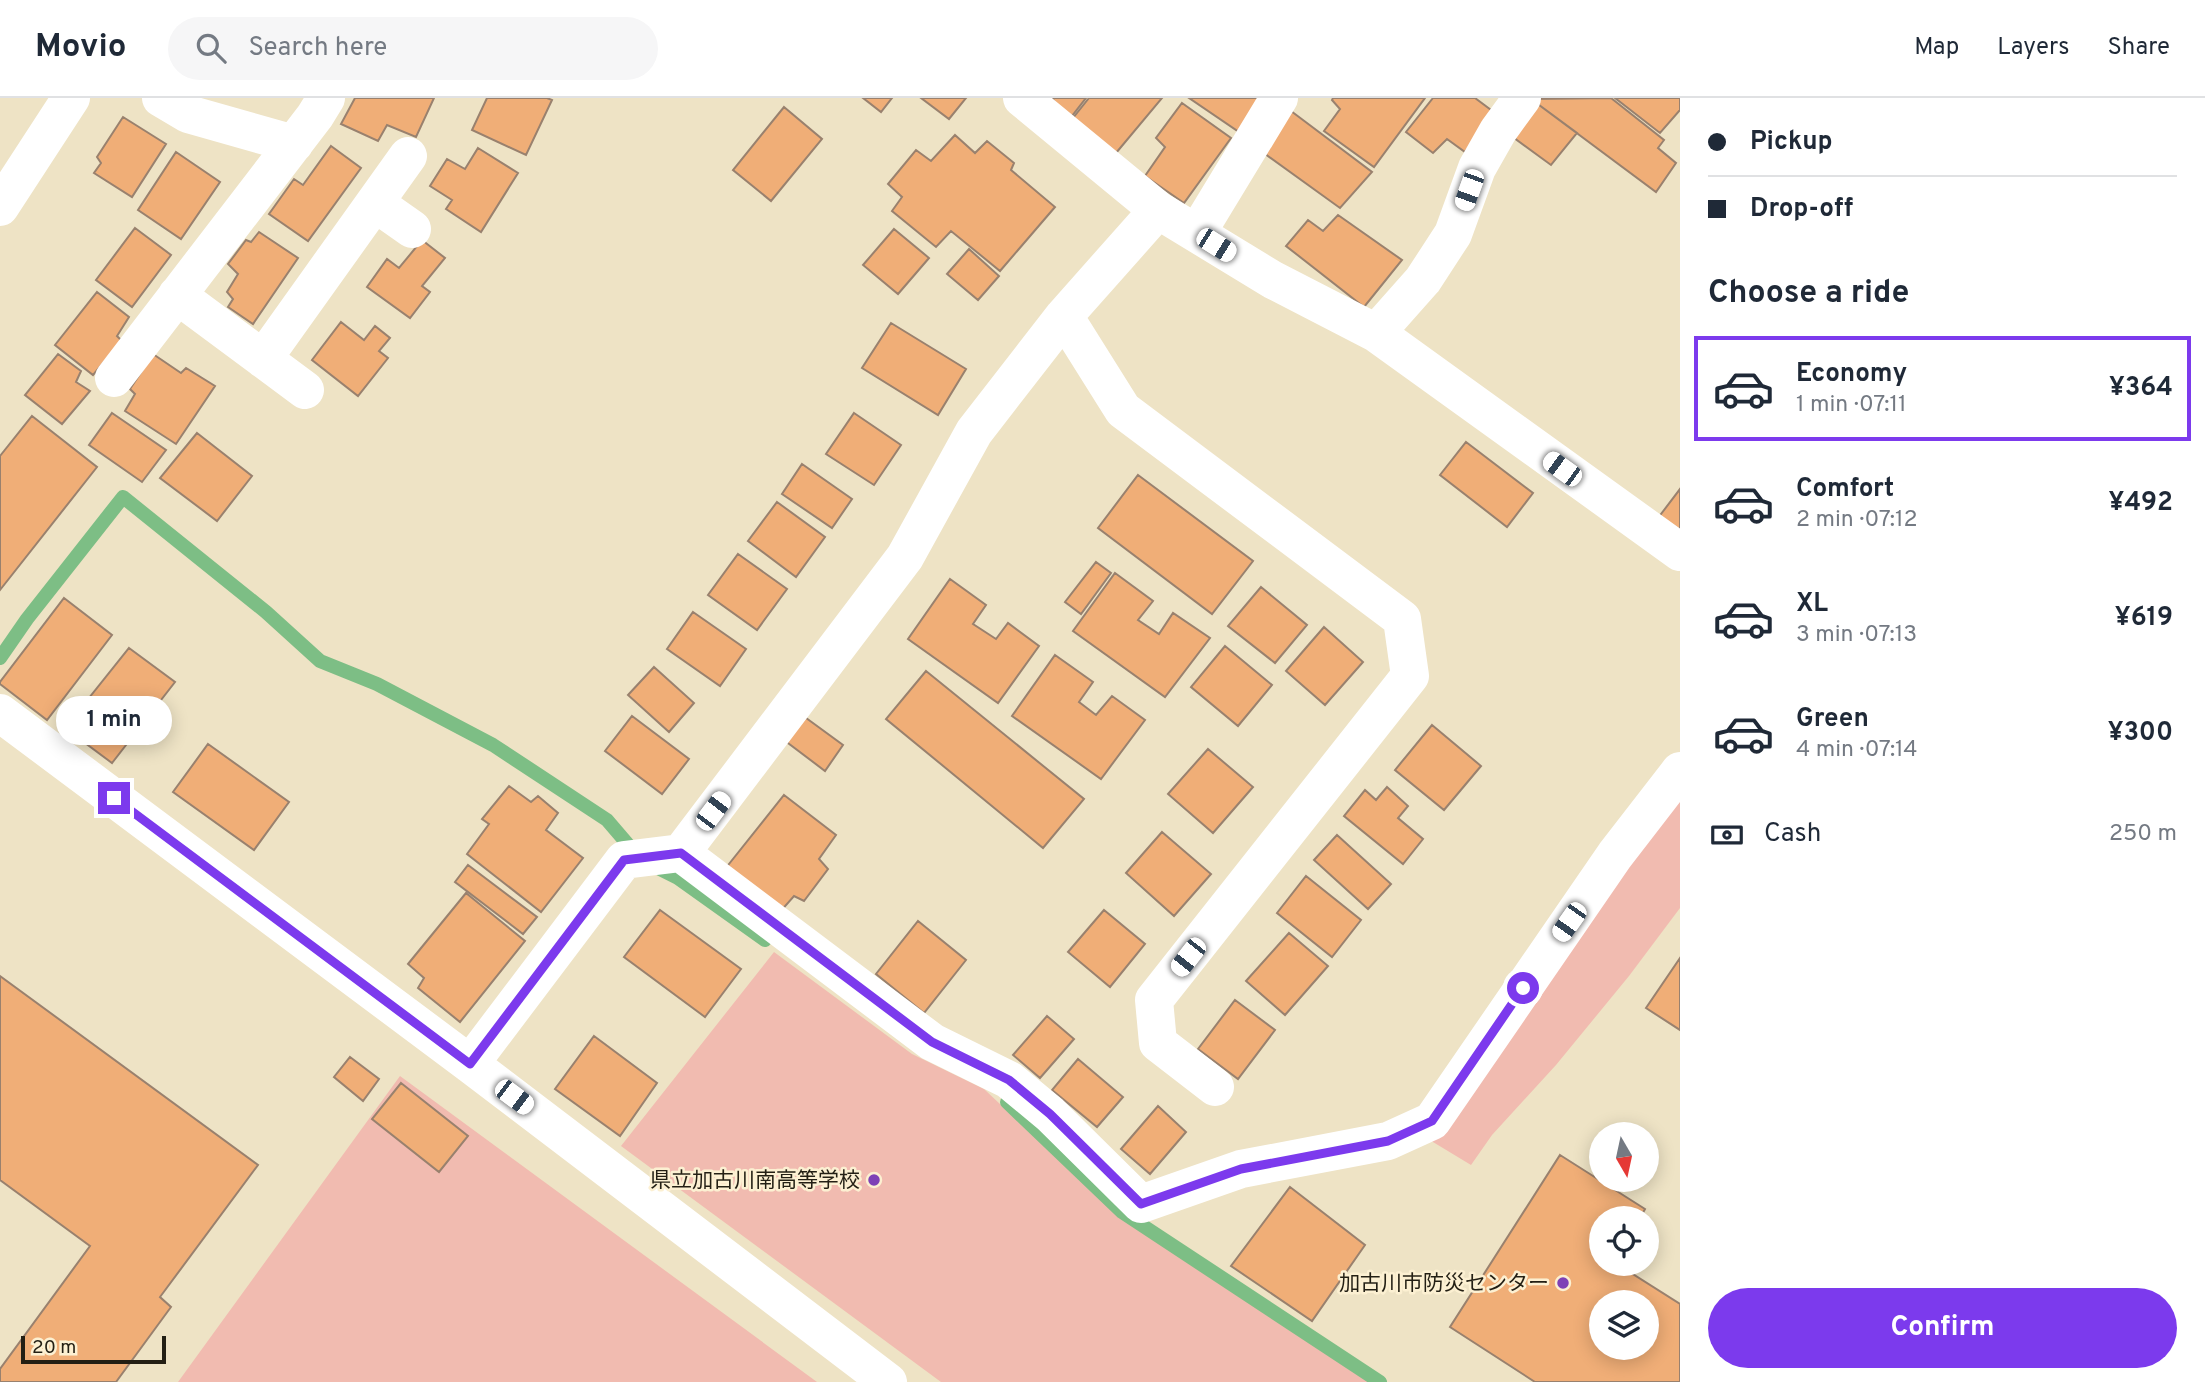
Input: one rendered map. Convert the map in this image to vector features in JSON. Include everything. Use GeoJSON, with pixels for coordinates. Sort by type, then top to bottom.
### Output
{"type":"FeatureCollection","features":[{"type":"Feature","properties":{"kind":"street"},"geometry":{"type":"LineString","coordinates":[[0,206],[71,98]]}},
{"type":"Feature","properties":{"kind":"street"},"geometry":{"type":"LineString","coordinates":[[160,98],[188,114],[294,144]]}},
{"type":"Feature","properties":{"kind":"street"},"geometry":{"type":"LineString","coordinates":[[114,378],[294,144],[326,98]]}},
{"type":"Feature","properties":{"kind":"street"},"geometry":{"type":"LineString","coordinates":[[1022,98],[1158,210],[1273,280],[1377,333],[1680,552]]}},
{"type":"Feature","properties":{"kind":"street"},"geometry":{"type":"LineString","coordinates":[[1197,233],[1279,98]]}},
{"type":"Feature","properties":{"kind":"street"},"geometry":{"type":"LineString","coordinates":[[1377,333],[1423,280],[1453,234],[1477,168],[1498,131],[1522,98]]}},
{"type":"Feature","properties":{"kind":"street"},"geometry":{"type":"LineString","coordinates":[[263,359],[408,156]]}},
{"type":"Feature","properties":{"kind":"street"},"geometry":{"type":"LineString","coordinates":[[375,203],[412,229]]}},
{"type":"Feature","properties":{"kind":"street"},"geometry":{"type":"LineString","coordinates":[[681,853],[905,557],[974,432],[1064,316],[1158,210]]}},
{"type":"Feature","properties":{"kind":"street"},"geometry":{"type":"LineString","coordinates":[[177,295],[304,390]]}},
{"type":"Feature","properties":{"kind":"street"},"geometry":{"type":"LineString","coordinates":[[1064,316],[1122,410],[1402,619],[1410,676],[1154,1000],[1158,1043],[1215,1087]]}},
{"type":"Feature","properties":{"kind":"street"},"geometry":{"type":"LineString","coordinates":[[1,716],[470,1064],[888,1382]]}},
{"type":"Feature","properties":{"kind":"street"},"geometry":{"type":"LineString","coordinates":[[470,1064],[624,860],[681,853],[932,1042],[1009,1080],[1050,1114],[1141,1204],[1241,1169],[1388,1141],[1432,1121],[1615,855],[1680,771]]}},
{"type":"Feature","properties":{"kind":"shaded area"},"geometry":{"type":"Polygon","coordinates":[[[1680,791],[1680,908],[1629,976],[1556,1065],[1492,1135],[1471,1165],[1428,1139],[1680,791]]]}},
{"type":"Feature","properties":{"kind":"shaded area","name":"県立加古川南高等学校"},"geometry":{"type":"Polygon","coordinates":[[[774,952],[912,1054],[984,1089],[1109,1207],[1369,1382],[941,1382],[621,1146],[774,952]]]}},
{"type":"Feature","properties":{"kind":"shaded area"},"geometry":{"type":"Polygon","coordinates":[[[400,1076],[817,1382],[178,1382],[400,1076]]]}},
{"type":"Feature","properties":{"kind":"building"},"geometry":{"type":"Polygon","coordinates":[[[355,98],[434,98],[416,137],[387,125],[378,141],[341,124],[355,98]]]}},
{"type":"Feature","properties":{"kind":"building"},"geometry":{"type":"Polygon","coordinates":[[[487,98],[552,100],[526,155],[472,130],[487,98]]]}},
{"type":"Feature","properties":{"kind":"building"},"geometry":{"type":"Polygon","coordinates":[[[863,98],[892,98],[881,112],[863,98]]]}},
{"type":"Feature","properties":{"kind":"building"},"geometry":{"type":"Polygon","coordinates":[[[921,98],[966,98],[949,119],[921,98]]]}},
{"type":"Feature","properties":{"kind":"building"},"geometry":{"type":"Polygon","coordinates":[[[1052,98],[1086,98],[1068,121],[1052,98]]]}},
{"type":"Feature","properties":{"kind":"building"},"geometry":{"type":"Polygon","coordinates":[[[1089,98],[1162,98],[1116,153],[1073,118],[1089,98]]]}},
{"type":"Feature","properties":{"kind":"building"},"geometry":{"type":"Polygon","coordinates":[[[1189,98],[1267,98],[1242,134],[1189,98]]]}},
{"type":"Feature","properties":{"kind":"building"},"geometry":{"type":"Polygon","coordinates":[[[1333,98],[1425,98],[1374,167],[1324,131],[1340,109],[1333,98]]]}},
{"type":"Feature","properties":{"kind":"building"},"geometry":{"type":"Polygon","coordinates":[[[1433,98],[1475,98],[1495,113],[1465,152],[1447,139],[1433,153],[1406,132],[1433,98]]]}},
{"type":"Feature","properties":{"kind":"building"},"geometry":{"type":"Polygon","coordinates":[[[1611,98],[1664,140],[1658,148],[1676,163],[1656,192],[1531,99],[1611,98]]]}},
{"type":"Feature","properties":{"kind":"building"},"geometry":{"type":"Polygon","coordinates":[[[1615,98],[1680,98],[1680,110],[1660,133],[1615,98]]]}},
{"type":"Feature","properties":{"kind":"building"},"geometry":{"type":"Polygon","coordinates":[[[1531,99],[1577,133],[1551,165],[1506,132],[1531,99]]]}},
{"type":"Feature","properties":{"kind":"building"},"geometry":{"type":"Polygon","coordinates":[[[1182,103],[1231,138],[1184,203],[1145,176],[1165,147],[1156,138],[1182,103]]]}},
{"type":"Feature","properties":{"kind":"building"},"geometry":{"type":"Polygon","coordinates":[[[784,107],[822,139],[771,201],[733,170],[784,107]]]}},
{"type":"Feature","properties":{"kind":"building"},"geometry":{"type":"Polygon","coordinates":[[[1291,111],[1372,172],[1340,208],[1261,151],[1291,111]]]}},
{"type":"Feature","properties":{"kind":"building"},"geometry":{"type":"Polygon","coordinates":[[[123,117],[166,144],[132,197],[94,173],[101,163],[97,157],[123,117]]]}},
{"type":"Feature","properties":{"kind":"building"},"geometry":{"type":"Polygon","coordinates":[[[955,135],[975,153],[987,141],[1014,163],[1011,170],[1055,207],[1000,271],[951,231],[936,247],[892,211],[902,197],[888,184],[916,150],[931,161],[955,135]]]}},
{"type":"Feature","properties":{"kind":"building"},"geometry":{"type":"Polygon","coordinates":[[[331,146],[361,168],[308,241],[269,214],[294,179],[303,185],[331,146]]]}},
{"type":"Feature","properties":{"kind":"building"},"geometry":{"type":"Polygon","coordinates":[[[478,148],[518,173],[481,232],[446,209],[452,200],[430,186],[447,159],[465,169],[478,148]]]}},
{"type":"Feature","properties":{"kind":"building"},"geometry":{"type":"Polygon","coordinates":[[[176,152],[220,182],[181,239],[138,210],[176,152]]]}},
{"type":"Feature","properties":{"kind":"building"},"geometry":{"type":"Polygon","coordinates":[[[1338,215],[1402,260],[1364,307],[1286,246],[1308,220],[1323,231],[1338,215]]]}},
{"type":"Feature","properties":{"kind":"building"},"geometry":{"type":"Polygon","coordinates":[[[135,228],[171,255],[132,307],[96,280],[135,228]]]}},
{"type":"Feature","properties":{"kind":"building"},"geometry":{"type":"Polygon","coordinates":[[[894,229],[929,258],[898,294],[863,265],[894,229]]]}},
{"type":"Feature","properties":{"kind":"building"},"geometry":{"type":"Polygon","coordinates":[[[259,232],[298,258],[253,324],[228,307],[233,299],[227,292],[238,274],[228,264],[246,240],[251,242],[259,232]]]}},
{"type":"Feature","properties":{"kind":"building"},"geometry":{"type":"Polygon","coordinates":[[[422,240],[445,258],[422,286],[430,292],[410,318],[367,287],[387,259],[399,268],[422,240]]]}},
{"type":"Feature","properties":{"kind":"building"},"geometry":{"type":"Polygon","coordinates":[[[969,249],[999,276],[978,300],[947,274],[969,249]]]}},
{"type":"Feature","properties":{"kind":"building"},"geometry":{"type":"Polygon","coordinates":[[[97,292],[129,317],[117,336],[122,341],[93,375],[55,345],[97,292]]]}},
{"type":"Feature","properties":{"kind":"building"},"geometry":{"type":"Polygon","coordinates":[[[341,322],[364,340],[375,326],[390,338],[379,351],[388,358],[358,396],[312,360],[341,322]]]}},
{"type":"Feature","properties":{"kind":"building"},"geometry":{"type":"Polygon","coordinates":[[[891,323],[966,369],[938,415],[862,368],[891,323]]]}},
{"type":"Feature","properties":{"kind":"building"},"geometry":{"type":"Polygon","coordinates":[[[58,354],[81,371],[76,382],[90,391],[62,424],[25,395],[58,354]]]}},
{"type":"Feature","properties":{"kind":"building"},"geometry":{"type":"Polygon","coordinates":[[[153,354],[181,373],[186,368],[215,386],[176,444],[125,411],[135,394],[130,389],[153,354]]]}},
{"type":"Feature","properties":{"kind":"building"},"geometry":{"type":"Polygon","coordinates":[[[112,413],[166,450],[142,482],[89,445],[112,413]]]}},
{"type":"Feature","properties":{"kind":"building"},"geometry":{"type":"Polygon","coordinates":[[[854,413],[901,445],[874,485],[826,454],[854,413]]]}},
{"type":"Feature","properties":{"kind":"building"},"geometry":{"type":"Polygon","coordinates":[[[32,416],[97,467],[0,590],[0,456],[32,416]]]}},
{"type":"Feature","properties":{"kind":"building"},"geometry":{"type":"Polygon","coordinates":[[[197,433],[252,476],[217,521],[160,478],[197,433]]]}},
{"type":"Feature","properties":{"kind":"building"},"geometry":{"type":"Polygon","coordinates":[[[1466,442],[1533,493],[1507,527],[1440,475],[1466,442]]]}},
{"type":"Feature","properties":{"kind":"building"},"geometry":{"type":"Polygon","coordinates":[[[802,464],[852,499],[832,528],[782,494],[802,464]]]}},
{"type":"Feature","properties":{"kind":"building"},"geometry":{"type":"Polygon","coordinates":[[[1138,475],[1253,561],[1212,614],[1098,528],[1138,475]]]}},
{"type":"Feature","properties":{"kind":"building"},"geometry":{"type":"Polygon","coordinates":[[[1680,489],[1680,535],[1658,518],[1680,489]]]}},
{"type":"Feature","properties":{"kind":"building"},"geometry":{"type":"Polygon","coordinates":[[[777,502],[825,537],[796,577],[748,541],[777,502]]]}},
{"type":"Feature","properties":{"kind":"building"},"geometry":{"type":"Polygon","coordinates":[[[738,554],[787,589],[757,630],[708,595],[738,554]]]}},
{"type":"Feature","properties":{"kind":"building"},"geometry":{"type":"Polygon","coordinates":[[[1096,562],[1111,573],[1081,614],[1065,602],[1096,562]]]}},
{"type":"Feature","properties":{"kind":"building"},"geometry":{"type":"Polygon","coordinates":[[[1115,573],[1153,601],[1138,620],[1159,634],[1173,613],[1210,638],[1165,697],[1073,631],[1115,573]]]}},
{"type":"Feature","properties":{"kind":"building"},"geometry":{"type":"Polygon","coordinates":[[[950,579],[986,605],[973,624],[996,639],[1008,623],[1039,646],[998,703],[908,639],[950,579]]]}},
{"type":"Feature","properties":{"kind":"building"},"geometry":{"type":"Polygon","coordinates":[[[1261,587],[1307,625],[1275,663],[1228,626],[1261,587]]]}},
{"type":"Feature","properties":{"kind":"building"},"geometry":{"type":"Polygon","coordinates":[[[64,598],[112,635],[47,720],[0,682],[64,598]]]}},
{"type":"Feature","properties":{"kind":"building"},"geometry":{"type":"Polygon","coordinates":[[[693,612],[746,649],[720,686],[667,649],[693,612]]]}},
{"type":"Feature","properties":{"kind":"building"},"geometry":{"type":"Polygon","coordinates":[[[1324,627],[1363,662],[1325,705],[1286,671],[1324,627]]]}},
{"type":"Feature","properties":{"kind":"building"},"geometry":{"type":"Polygon","coordinates":[[[1225,646],[1272,685],[1238,726],[1191,687],[1225,646]]]}},
{"type":"Feature","properties":{"kind":"building"},"geometry":{"type":"Polygon","coordinates":[[[129,648],[175,682],[112,763],[65,728],[129,648]]]}},
{"type":"Feature","properties":{"kind":"building"},"geometry":{"type":"Polygon","coordinates":[[[1055,655],[1093,682],[1079,702],[1096,715],[1112,696],[1145,720],[1101,779],[1012,716],[1055,655]]]}},
{"type":"Feature","properties":{"kind":"building"},"geometry":{"type":"Polygon","coordinates":[[[654,667],[694,703],[669,732],[628,695],[654,667]]]}},
{"type":"Feature","properties":{"kind":"building"},"geometry":{"type":"Polygon","coordinates":[[[926,671],[1084,799],[1043,848],[886,719],[926,671]]]}},
{"type":"Feature","properties":{"kind":"building"},"geometry":{"type":"Polygon","coordinates":[[[802,715],[843,745],[825,771],[784,740],[802,715]]]}},
{"type":"Feature","properties":{"kind":"building"},"geometry":{"type":"Polygon","coordinates":[[[632,716],[689,759],[662,794],[605,751],[632,716]]]}},
{"type":"Feature","properties":{"kind":"building"},"geometry":{"type":"Polygon","coordinates":[[[1432,725],[1481,766],[1444,810],[1395,770],[1432,725]]]}},
{"type":"Feature","properties":{"kind":"building"},"geometry":{"type":"Polygon","coordinates":[[[208,744],[289,802],[254,850],[173,792],[208,744]]]}},
{"type":"Feature","properties":{"kind":"building"},"geometry":{"type":"Polygon","coordinates":[[[1208,749],[1253,787],[1213,833],[1168,794],[1208,749]]]}},
{"type":"Feature","properties":{"kind":"building"},"geometry":{"type":"Polygon","coordinates":[[[509,786],[531,802],[538,796],[558,813],[546,830],[583,858],[541,912],[467,854],[489,824],[482,819],[509,786]]]}},
{"type":"Feature","properties":{"kind":"building"},"geometry":{"type":"Polygon","coordinates":[[[1387,787],[1408,806],[1398,818],[1423,839],[1403,864],[1344,816],[1365,790],[1376,800],[1387,787]]]}},
{"type":"Feature","properties":{"kind":"building"},"geometry":{"type":"Polygon","coordinates":[[[784,795],[836,835],[819,859],[828,869],[804,901],[794,896],[780,912],[725,869],[784,795]]]}},
{"type":"Feature","properties":{"kind":"building"},"geometry":{"type":"Polygon","coordinates":[[[1162,832],[1211,874],[1174,916],[1126,873],[1162,832]]]}},
{"type":"Feature","properties":{"kind":"building"},"geometry":{"type":"Polygon","coordinates":[[[1337,835],[1391,884],[1368,909],[1314,860],[1337,835]]]}},
{"type":"Feature","properties":{"kind":"building"},"geometry":{"type":"Polygon","coordinates":[[[468,865],[537,917],[523,934],[455,882],[468,865]]]}},
{"type":"Feature","properties":{"kind":"building"},"geometry":{"type":"Polygon","coordinates":[[[1306,876],[1361,920],[1332,957],[1277,913],[1306,876]]]}},
{"type":"Feature","properties":{"kind":"building"},"geometry":{"type":"Polygon","coordinates":[[[466,893],[525,941],[460,1022],[418,988],[424,978],[408,964],[466,893]]]}},
{"type":"Feature","properties":{"kind":"building"},"geometry":{"type":"Polygon","coordinates":[[[660,910],[741,969],[705,1017],[624,957],[660,910]]]}},
{"type":"Feature","properties":{"kind":"building"},"geometry":{"type":"Polygon","coordinates":[[[1104,910],[1145,944],[1110,987],[1068,952],[1104,910]]]}},
{"type":"Feature","properties":{"kind":"building"},"geometry":{"type":"Polygon","coordinates":[[[918,921],[966,960],[924,1013],[876,974],[918,921]]]}},
{"type":"Feature","properties":{"kind":"building"},"geometry":{"type":"Polygon","coordinates":[[[1289,933],[1328,966],[1285,1015],[1246,981],[1289,933]]]}},
{"type":"Feature","properties":{"kind":"building"},"geometry":{"type":"Polygon","coordinates":[[[1680,958],[1680,1030],[1646,1008],[1680,958]]]}},
{"type":"Feature","properties":{"kind":"building"},"geometry":{"type":"Polygon","coordinates":[[[0,976],[258,1165],[160,1297],[171,1307],[116,1382],[0,1382],[0,1369],[90,1246],[0,1180],[0,976]]]}},
{"type":"Feature","properties":{"kind":"building"},"geometry":{"type":"Polygon","coordinates":[[[1235,1000],[1275,1030],[1238,1079],[1198,1049],[1235,1000]]]}},
{"type":"Feature","properties":{"kind":"building"},"geometry":{"type":"Polygon","coordinates":[[[1047,1016],[1074,1039],[1040,1078],[1013,1055],[1047,1016]]]}},
{"type":"Feature","properties":{"kind":"building"},"geometry":{"type":"Polygon","coordinates":[[[594,1036],[657,1083],[620,1136],[555,1089],[594,1036]]]}},
{"type":"Feature","properties":{"kind":"building"},"geometry":{"type":"Polygon","coordinates":[[[350,1057],[379,1079],[363,1101],[334,1077],[350,1057]]]}},
{"type":"Feature","properties":{"kind":"building"},"geometry":{"type":"Polygon","coordinates":[[[1078,1059],[1123,1097],[1097,1127],[1052,1090],[1078,1059]]]}},
{"type":"Feature","properties":{"kind":"building"},"geometry":{"type":"Polygon","coordinates":[[[401,1083],[468,1136],[439,1172],[372,1119],[401,1083]]]}},
{"type":"Feature","properties":{"kind":"building"},"geometry":{"type":"Polygon","coordinates":[[[1158,1106],[1186,1132],[1150,1174],[1121,1149],[1158,1106]]]}},
{"type":"Feature","properties":{"kind":"building","name":"加古川市防災センター"},"geometry":{"type":"Polygon","coordinates":[[[1560,1155],[1589,1173],[1589,1192],[1618,1192],[1640,1206],[1589,1206],[1589,1276],[1636,1276],[1658,1290],[1589,1290],[1589,1360],[1659,1360],[1659,1291],[1680,1304],[1680,1382],[1535,1382],[1450,1327],[1560,1155]]]}},
{"type":"Feature","properties":{"kind":"building"},"geometry":{"type":"Polygon","coordinates":[[[1290,1187],[1365,1245],[1312,1321],[1231,1266],[1290,1187]]]}},
{"type":"Feature","properties":{"kind":"waterway"},"geometry":{"type":"LineString","coordinates":[[0,658],[27,619],[123,497],[266,612],[320,661],[377,684],[493,745],[607,820],[637,855]]}},
{"type":"Feature","properties":{"kind":"waterway"},"geometry":{"type":"LineString","coordinates":[[654,866],[678,878],[765,940]]}},
{"type":"Feature","properties":{"kind":"waterway"},"geometry":{"type":"LineString","coordinates":[[1007,1102],[1122,1212],[1380,1382]]}},
{"type":"Feature","properties":{"kind":"place","name":"県立加古川南高等学校"},"geometry":{"type":"Point","coordinates":[874,1180]}},
{"type":"Feature","properties":{"kind":"place","name":"加古川市防災センター"},"geometry":{"type":"Point","coordinates":[1563,1283]}},
{"type":"Feature","properties":{"kind":"route"},"geometry":{"type":"LineString","coordinates":[[114,798],[470,1064],[624,860],[681,853],[932,1042],[1009,1080],[1050,1114],[1141,1204],[1241,1169],[1388,1141],[1432,1121],[1523,988]]}}]}
